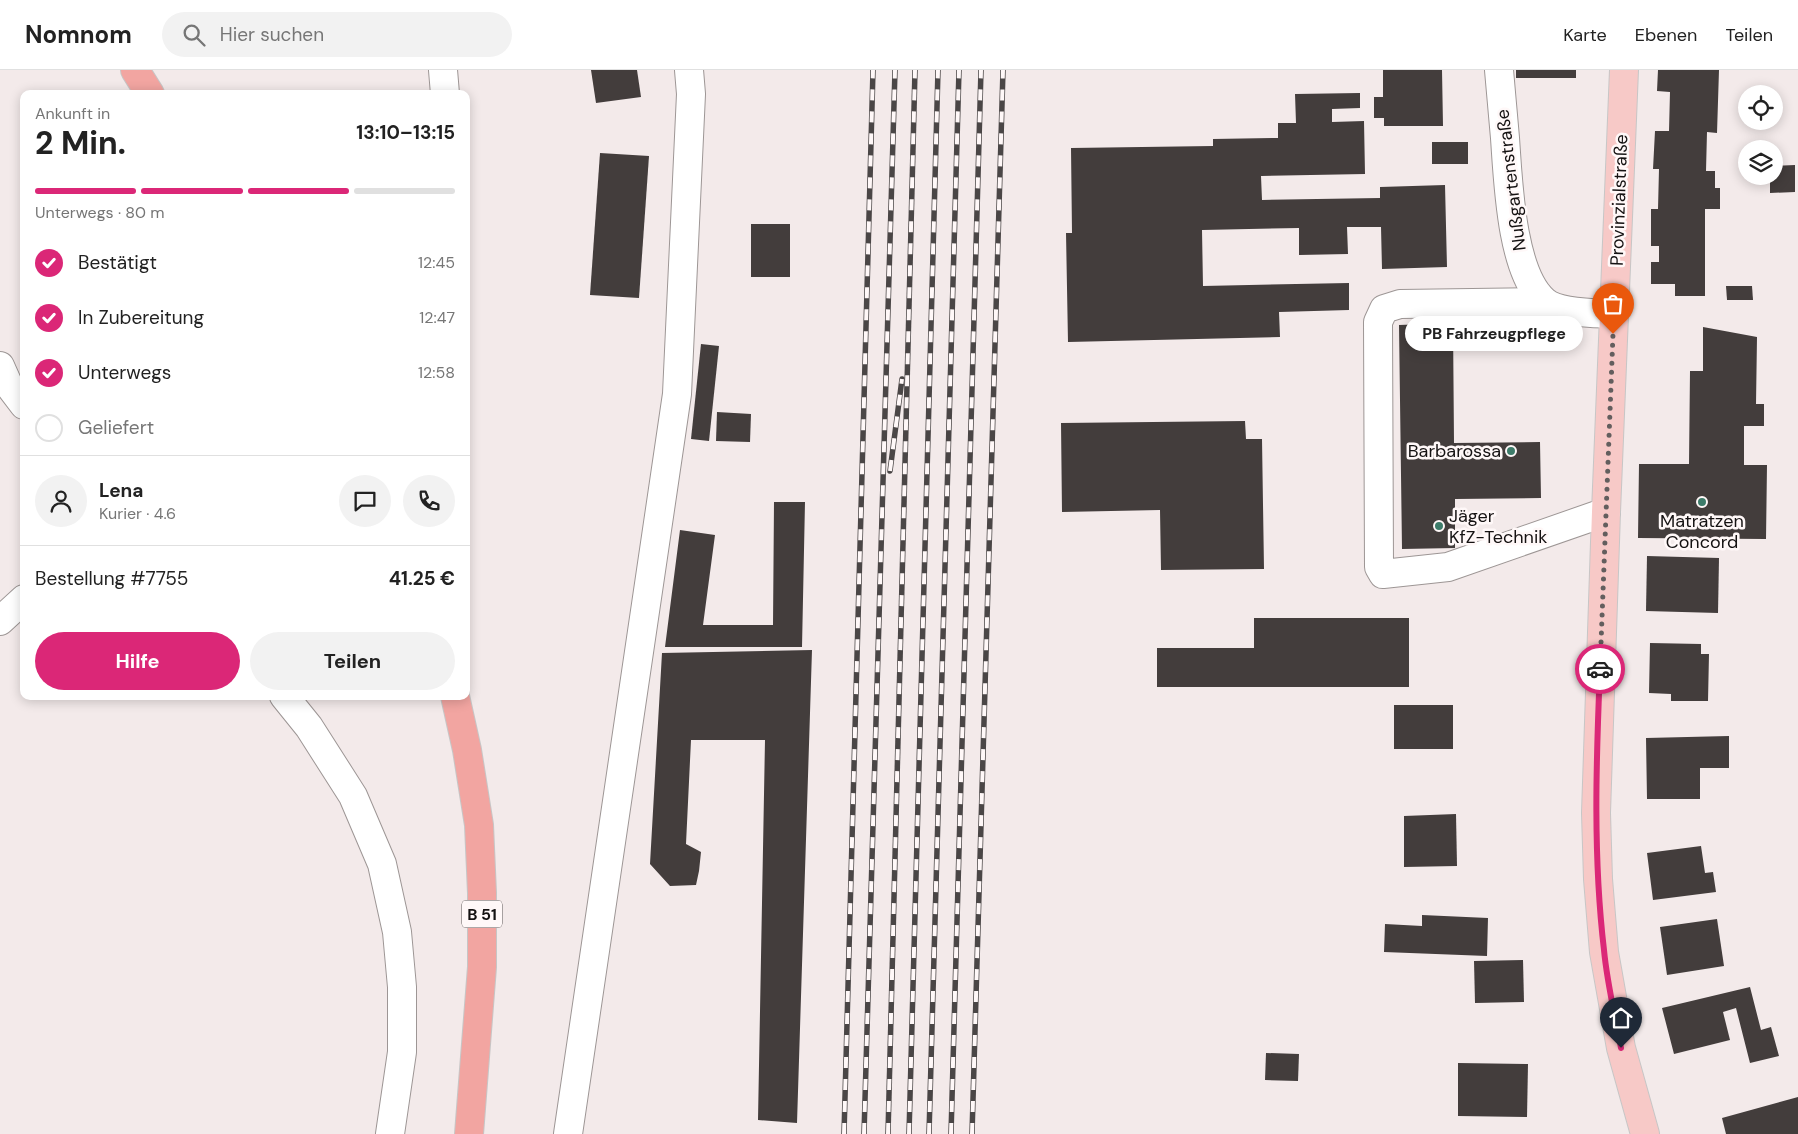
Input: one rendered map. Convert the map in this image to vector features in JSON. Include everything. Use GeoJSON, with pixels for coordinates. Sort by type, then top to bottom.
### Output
{"type":"FeatureCollection","features":[{"type":"Feature","properties":{"kind":"highway"},"geometry":{"type":"LineString","coordinates":[[135,70],[148,90]]}},
{"type":"Feature","properties":{"kind":"highway"},"geometry":{"type":"LineString","coordinates":[[151,70],[158,90]]}},
{"type":"Feature","properties":{"kind":"highway","name":"B 51"},"geometry":{"type":"LineString","coordinates":[[456,700],[467,750],[479,825],[482,893],[482,968],[469,1134]]}},
{"type":"Feature","properties":{"kind":"main road","name":"Provinzialstraße"},"geometry":{"type":"LineString","coordinates":[[1624,70],[1596,813],[1598,880],[1604,952],[1621,1048],[1645,1134]]}},
{"type":"Feature","properties":{"kind":"street"},"geometry":{"type":"LineString","coordinates":[[443,70],[445,90]]}},
{"type":"Feature","properties":{"kind":"street"},"geometry":{"type":"LineString","coordinates":[[568,1134],[677,394],[691,94],[689,70]]}},
{"type":"Feature","properties":{"kind":"street","name":"Nußgartenstraße"},"geometry":{"type":"LineString","coordinates":[[1499,70],[1508,192],[1520,257],[1528,279],[1544,302]]}},
{"type":"Feature","properties":{"kind":"street"},"geometry":{"type":"LineString","coordinates":[[1606,512],[1448,567],[1383,574],[1379,567],[1378,322],[1384,309],[1400,304],[1544,302],[1566,311],[1614,314]]}},
{"type":"Feature","properties":{"kind":"street"},"geometry":{"type":"LineString","coordinates":[[0,366],[8,384],[20,400]]}},
{"type":"Feature","properties":{"kind":"street"},"geometry":{"type":"LineString","coordinates":[[0,621],[20,603]]}},
{"type":"Feature","properties":{"kind":"street"},"geometry":{"type":"LineString","coordinates":[[287,700],[309,727],[353,796],[382,864],[397,932],[402,987],[402,1052],[390,1134]]}},
{"type":"Feature","properties":{"kind":"building"},"geometry":{"type":"Polygon","coordinates":[[[591,70],[637,70],[641,97],[596,103],[591,70]]]}},
{"type":"Feature","properties":{"kind":"building"},"geometry":{"type":"Polygon","coordinates":[[[1383,70],[1442,70],[1443,126],[1384,126],[1384,118],[1374,118],[1374,97],[1383,97],[1383,70]]]}},
{"type":"Feature","properties":{"kind":"building"},"geometry":{"type":"Polygon","coordinates":[[[1516,70],[1576,70],[1576,78],[1516,78],[1516,70]]]}},
{"type":"Feature","properties":{"kind":"building"},"geometry":{"type":"Polygon","coordinates":[[[1658,70],[1719,70],[1717,133],[1707,132],[1706,171],[1715,171],[1715,188],[1720,188],[1720,209],[1705,209],[1705,296],[1675,296],[1675,284],[1651,284],[1651,262],[1659,262],[1659,246],[1651,246],[1651,209],[1658,209],[1659,169],[1653,169],[1655,131],[1669,131],[1670,92],[1657,91],[1658,70]]]}},
{"type":"Feature","properties":{"kind":"building"},"geometry":{"type":"Polygon","coordinates":[[[1360,93],[1360,108],[1332,109],[1332,122],[1364,121],[1365,174],[1261,176],[1262,200],[1380,198],[1380,187],[1445,185],[1447,267],[1382,269],[1381,227],[1347,227],[1348,254],[1299,255],[1299,228],[1202,230],[1203,286],[1349,283],[1349,310],[1279,312],[1280,337],[1068,342],[1066,233],[1072,233],[1071,148],[1213,146],[1213,139],[1278,138],[1278,123],[1296,123],[1295,94],[1360,93]]]}},
{"type":"Feature","properties":{"kind":"building"},"geometry":{"type":"Polygon","coordinates":[[[1432,142],[1468,142],[1468,164],[1432,164],[1432,142]]]}},
{"type":"Feature","properties":{"kind":"building"},"geometry":{"type":"Polygon","coordinates":[[[600,153],[649,156],[639,298],[590,295],[600,153]]]}},
{"type":"Feature","properties":{"kind":"building"},"geometry":{"type":"Polygon","coordinates":[[[1795,165],[1795,192],[1770,193],[1770,185],[1783,185],[1783,166],[1795,165]]]}},
{"type":"Feature","properties":{"kind":"building"},"geometry":{"type":"Polygon","coordinates":[[[751,224],[790,224],[790,277],[751,277],[751,224]]]}},
{"type":"Feature","properties":{"kind":"building"},"geometry":{"type":"Polygon","coordinates":[[[1726,286],[1752,286],[1753,300],[1727,300],[1726,286]]]}},
{"type":"Feature","properties":{"kind":"building"},"geometry":{"type":"Polygon","coordinates":[[[1453,323],[1454,443],[1540,442],[1541,498],[1455,499],[1455,548],[1402,549],[1399,325],[1453,323]]]}},
{"type":"Feature","properties":{"kind":"building"},"geometry":{"type":"Polygon","coordinates":[[[1703,327],[1757,337],[1756,404],[1764,404],[1764,426],[1744,426],[1744,465],[1767,465],[1766,539],[1638,538],[1639,464],[1689,464],[1690,371],[1703,371],[1703,327]]]}},
{"type":"Feature","properties":{"kind":"building"},"geometry":{"type":"Polygon","coordinates":[[[701,344],[719,346],[709,441],[691,439],[701,344]]]}},
{"type":"Feature","properties":{"kind":"building"},"geometry":{"type":"Polygon","coordinates":[[[717,412],[751,414],[750,442],[716,441],[717,412]]]}},
{"type":"Feature","properties":{"kind":"building"},"geometry":{"type":"Polygon","coordinates":[[[1245,421],[1246,439],[1262,439],[1264,569],[1161,570],[1160,510],[1062,512],[1061,423],[1245,421]]]}},
{"type":"Feature","properties":{"kind":"building"},"geometry":{"type":"Polygon","coordinates":[[[774,502],[805,502],[802,647],[665,647],[680,530],[715,535],[703,625],[773,625],[774,502]]]}},
{"type":"Feature","properties":{"kind":"building"},"geometry":{"type":"Polygon","coordinates":[[[1647,556],[1719,558],[1718,613],[1646,611],[1647,556]]]}},
{"type":"Feature","properties":{"kind":"building"},"geometry":{"type":"Polygon","coordinates":[[[1254,618],[1409,618],[1409,687],[1157,687],[1157,648],[1254,648],[1254,618]]]}},
{"type":"Feature","properties":{"kind":"building"},"geometry":{"type":"Polygon","coordinates":[[[1650,643],[1701,644],[1701,654],[1709,654],[1708,701],[1671,701],[1671,694],[1649,693],[1650,643]]]}},
{"type":"Feature","properties":{"kind":"building"},"geometry":{"type":"Polygon","coordinates":[[[812,650],[797,1123],[758,1120],[765,740],[691,740],[686,844],[701,852],[696,885],[670,886],[650,864],[662,653],[812,650]]]}},
{"type":"Feature","properties":{"kind":"building"},"geometry":{"type":"Polygon","coordinates":[[[1394,705],[1453,705],[1453,749],[1394,749],[1394,705]]]}},
{"type":"Feature","properties":{"kind":"building"},"geometry":{"type":"Polygon","coordinates":[[[1729,736],[1729,768],[1700,768],[1700,799],[1647,799],[1646,738],[1729,736]]]}},
{"type":"Feature","properties":{"kind":"building"},"geometry":{"type":"Polygon","coordinates":[[[1456,814],[1457,866],[1404,867],[1404,816],[1456,814]]]}},
{"type":"Feature","properties":{"kind":"building"},"geometry":{"type":"Polygon","coordinates":[[[1701,846],[1705,873],[1713,872],[1716,892],[1653,900],[1647,853],[1701,846]]]}},
{"type":"Feature","properties":{"kind":"building"},"geometry":{"type":"Polygon","coordinates":[[[1422,915],[1488,918],[1487,956],[1384,952],[1385,924],[1422,926],[1422,915]]]}},
{"type":"Feature","properties":{"kind":"building"},"geometry":{"type":"Polygon","coordinates":[[[1717,919],[1724,966],[1667,975],[1660,927],[1717,919]]]}},
{"type":"Feature","properties":{"kind":"building"},"geometry":{"type":"Polygon","coordinates":[[[1523,960],[1524,1002],[1475,1003],[1474,961],[1523,960]]]}},
{"type":"Feature","properties":{"kind":"building"},"geometry":{"type":"Polygon","coordinates":[[[1750,987],[1761,1030],[1771,1027],[1779,1056],[1750,1063],[1736,1008],[1723,1012],[1730,1040],[1674,1054],[1662,1008],[1750,987]]]}},
{"type":"Feature","properties":{"kind":"building"},"geometry":{"type":"Polygon","coordinates":[[[1266,1053],[1299,1054],[1298,1081],[1265,1080],[1266,1053]]]}},
{"type":"Feature","properties":{"kind":"building"},"geometry":{"type":"Polygon","coordinates":[[[1458,1063],[1528,1064],[1527,1117],[1458,1116],[1458,1063]]]}},
{"type":"Feature","properties":{"kind":"building"},"geometry":{"type":"Polygon","coordinates":[[[1798,1097],[1798,1134],[1726,1134],[1722,1118],[1798,1097]]]}},
{"type":"Feature","properties":{"kind":"railway"},"geometry":{"type":"LineString","coordinates":[[844,1134],[873,70]]}},
{"type":"Feature","properties":{"kind":"railway"},"geometry":{"type":"LineString","coordinates":[[864,1134],[895,70]]}},
{"type":"Feature","properties":{"kind":"railway"},"geometry":{"type":"LineString","coordinates":[[888,1134],[915,70]]}},
{"type":"Feature","properties":{"kind":"railway"},"geometry":{"type":"LineString","coordinates":[[909,1134],[938,70]]}},
{"type":"Feature","properties":{"kind":"railway"},"geometry":{"type":"LineString","coordinates":[[929,1134],[959,70]]}},
{"type":"Feature","properties":{"kind":"railway"},"geometry":{"type":"LineString","coordinates":[[951,1134],[981,70]]}},
{"type":"Feature","properties":{"kind":"railway"},"geometry":{"type":"LineString","coordinates":[[972,1134],[1003,70]]}},
{"type":"Feature","properties":{"kind":"railway"},"geometry":{"type":"LineString","coordinates":[[890,471],[902,379]]}},
{"type":"Feature","properties":{"kind":"way so far"},"geometry":{"type":"LineString","coordinates":[[1600,669],[1613,334]]}},
{"type":"Feature","properties":{"kind":"place","name":"PB Fahrzeugpflege"},"geometry":{"type":"Point","coordinates":[1613,334]}},
{"type":"Feature","properties":{"kind":"place","name":"Barbarossa"},"geometry":{"type":"Point","coordinates":[1511,451]}},
{"type":"Feature","properties":{"kind":"place","name":"Matratzen Concord"},"geometry":{"type":"Point","coordinates":[1702,502]}},
{"type":"Feature","properties":{"kind":"place","name":"Jäger KfZ-Technik"},"geometry":{"type":"Point","coordinates":[1439,526]}},
{"type":"Feature","properties":{"kind":"route"},"geometry":{"type":"LineString","coordinates":[[1600,669],[1596,813],[1598,880],[1604,952],[1621,1048]]}}]}
